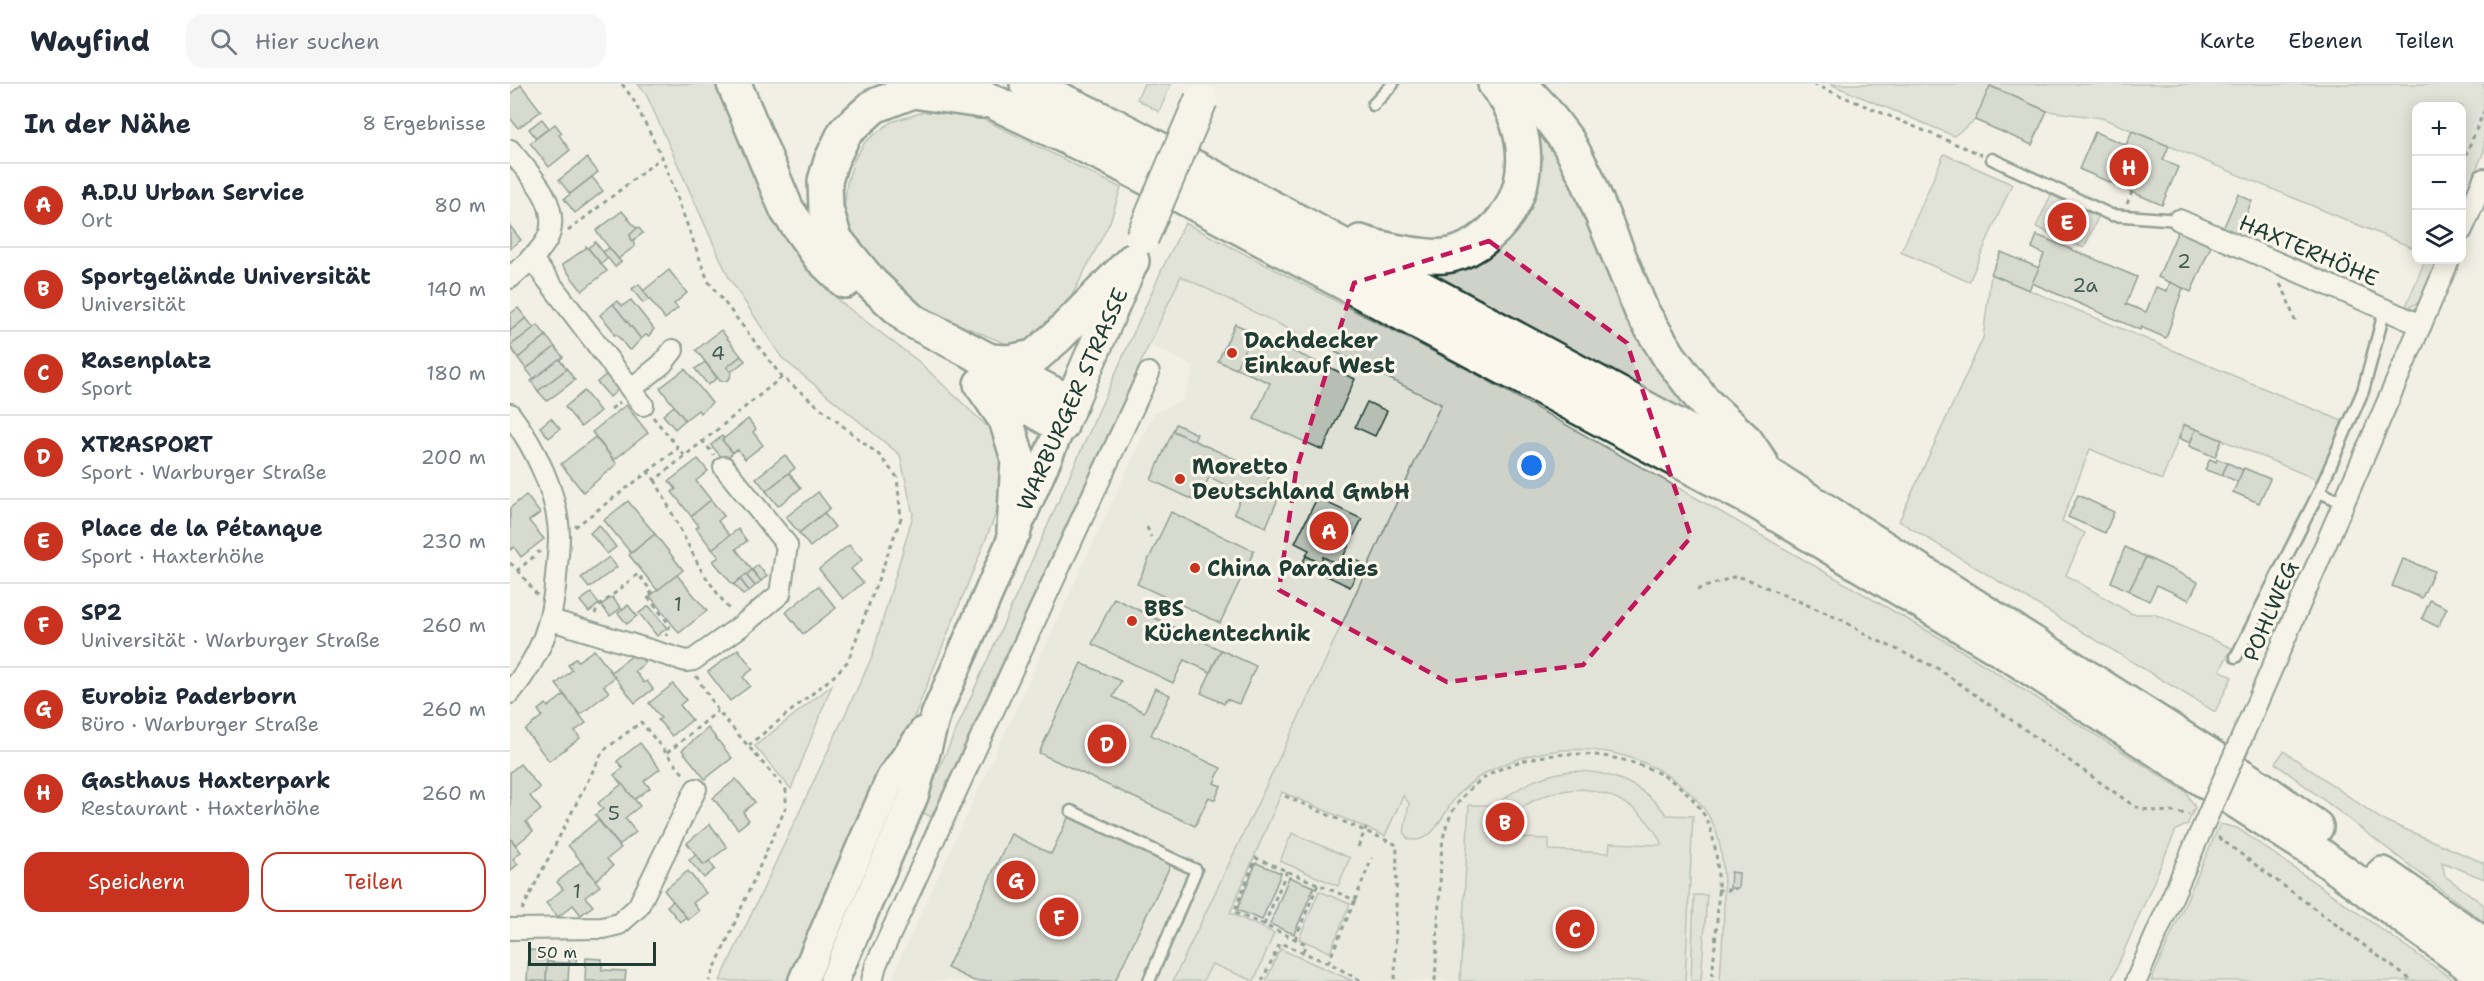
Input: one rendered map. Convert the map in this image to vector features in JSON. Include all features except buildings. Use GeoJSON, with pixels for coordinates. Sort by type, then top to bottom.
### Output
{"type":"FeatureCollection","features":[{"type":"Feature","properties":{"kind":"highway"},"geometry":{"type":"LineString","coordinates":[[734,84],[787,210],[820,256],[855,291],[982,369],[1066,415]]}},
{"type":"Feature","properties":{"kind":"highway"},"geometry":{"type":"LineString","coordinates":[[957,84],[1114,161],[1755,501],[2018,660],[2317,853],[2484,976]]}},
{"type":"Feature","properties":{"kind":"highway"},"geometry":{"type":"LineString","coordinates":[[1028,84],[1115,126],[1301,224],[1769,475],[2262,789],[2484,945]]}},
{"type":"Feature","properties":{"kind":"highway"},"geometry":{"type":"LineString","coordinates":[[1301,224],[1388,251],[1449,256],[1474,247],[1503,223],[1518,198],[1525,167],[1522,139],[1509,100],[1496,84]]}},
{"type":"Feature","properties":{"kind":"highway"},"geometry":{"type":"LineString","coordinates":[[1520,84],[1568,142],[1587,178],[1642,312],[1669,356],[1705,404],[1746,441],[1769,475]]}},
{"type":"Feature","properties":{"kind":"highway"},"geometry":{"type":"LineString","coordinates":[[994,104],[913,91],[874,106],[845,132],[831,161],[825,181],[826,210],[835,239],[871,283],[911,320],[982,369],[1006,420],[1018,459],[1014,531]]}},
{"type":"Feature","properties":{"kind":"highway"},"geometry":{"type":"LineString","coordinates":[[982,369],[1034,357],[1058,336],[1137,250]]}},
{"type":"Feature","properties":{"kind":"main road","name":"WARBURGER STRASSE"},"geometry":{"type":"LineString","coordinates":[[834,981],[914,795],[936,714],[1206,89]]}},
{"type":"Feature","properties":{"kind":"main road","name":"WARBURGER STRASSE"},"geometry":{"type":"LineString","coordinates":[[803,981],[891,778],[936,714]]}},
{"type":"Feature","properties":{"kind":"street"},"geometry":{"type":"LineString","coordinates":[[510,150],[540,188],[550,209],[550,232],[531,258],[510,278]]}},
{"type":"Feature","properties":{"kind":"street"},"geometry":{"type":"LineString","coordinates":[[2466,221],[2484,178]]}},
{"type":"Feature","properties":{"kind":"street","name":"HAXTERHÖHE"},"geometry":{"type":"LineString","coordinates":[[2179,220],[2421,325]]}},
{"type":"Feature","properties":{"kind":"street"},"geometry":{"type":"LineString","coordinates":[[531,258],[637,397],[673,350]]}},
{"type":"Feature","properties":{"kind":"street","name":"POHLWEG"},"geometry":{"type":"LineString","coordinates":[[2136,981],[2447,264]]}},
{"type":"Feature","properties":{"kind":"street"},"geometry":{"type":"LineString","coordinates":[[872,981],[876,965],[1149,373]]}},
{"type":"Feature","properties":{"kind":"street"},"geometry":{"type":"LineString","coordinates":[[510,414],[538,460],[550,490],[559,535],[552,615],[543,643],[528,671],[510,693]]}},
{"type":"Feature","properties":{"kind":"street"},"geometry":{"type":"LineString","coordinates":[[552,615],[686,661],[693,660],[741,626],[780,594],[788,545],[724,467]]}},
{"type":"Feature","properties":{"kind":"street"},"geometry":{"type":"LineString","coordinates":[[511,929],[603,928],[619,924],[638,907],[696,789]]}},
{"type":"Feature","properties":{"kind":"lane"},"geometry":{"type":"LineString","coordinates":[[1373,105],[1393,84]]}},
{"type":"Feature","properties":{"kind":"lane"},"geometry":{"type":"LineString","coordinates":[[1992,159],[2111,214],[2179,220]]}},
{"type":"Feature","properties":{"kind":"lane"},"geometry":{"type":"LineString","coordinates":[[2236,657],[2319,492],[2363,391],[2385,309]]}},
{"type":"Feature","properties":{"kind":"lane"},"geometry":{"type":"LineString","coordinates":[[2319,492],[2342,502]]}},
{"type":"Feature","properties":{"kind":"lane"},"geometry":{"type":"LineString","coordinates":[[1071,811],[1196,870],[1149,981]]}},
{"type":"Feature","properties":{"kind":"path"},"geometry":{"type":"LineString","coordinates":[[622,84],[633,99],[662,157],[708,281],[782,377],[885,462],[897,477],[901,518],[848,661],[834,676],[748,745]]}},
{"type":"Feature","properties":{"kind":"path"},"geometry":{"type":"LineString","coordinates":[[1813,84],[1992,159]]}},
{"type":"Feature","properties":{"kind":"path"},"geometry":{"type":"LineString","coordinates":[[2465,156],[2484,111]]}},
{"type":"Feature","properties":{"kind":"path"},"geometry":{"type":"LineString","coordinates":[[550,232],[564,234],[662,157]]}},
{"type":"Feature","properties":{"kind":"path"},"geometry":{"type":"LineString","coordinates":[[2280,264],[2280,284],[2295,321]]}},
{"type":"Feature","properties":{"kind":"path"},"geometry":{"type":"LineString","coordinates":[[655,480],[782,377]]}},
{"type":"Feature","properties":{"kind":"path"},"geometry":{"type":"LineString","coordinates":[[637,397],[684,455]]}},
{"type":"Feature","properties":{"kind":"path"},"geometry":{"type":"LineString","coordinates":[[518,570],[559,535],[580,525],[678,448]]}},
{"type":"Feature","properties":{"kind":"path"},"geometry":{"type":"LineString","coordinates":[[648,472],[655,480],[701,570],[741,626]]}},
{"type":"Feature","properties":{"kind":"path"},"geometry":{"type":"LineString","coordinates":[[1147,527],[1151,537]]}},
{"type":"Feature","properties":{"kind":"path"},"geometry":{"type":"LineString","coordinates":[[510,563],[518,570],[552,615]]}},
{"type":"Feature","properties":{"kind":"path"},"geometry":{"type":"LineString","coordinates":[[591,630],[597,608],[638,574],[652,592],[647,596],[670,625],[661,652]]}},
{"type":"Feature","properties":{"kind":"path"},"geometry":{"type":"LineString","coordinates":[[1697,590],[1733,577],[1745,578],[1842,620],[1872,638],[1936,668],[2134,806],[2157,813],[2180,812],[2191,816]]}},
{"type":"Feature","properties":{"kind":"path"},"geometry":{"type":"LineString","coordinates":[[686,661],[718,711],[786,790],[786,807],[709,981]]}},
{"type":"Feature","properties":{"kind":"path"},"geometry":{"type":"LineString","coordinates":[[667,753],[718,711]]}},
{"type":"Feature","properties":{"kind":"path"},"geometry":{"type":"LineString","coordinates":[[511,929],[603,751],[641,722],[696,789]]}},
{"type":"Feature","properties":{"kind":"path"},"geometry":{"type":"LineString","coordinates":[[1435,981],[1442,845],[1448,820],[1458,801],[1484,779],[1508,766],[1536,757],[1579,753],[1615,757],[1644,766],[1668,779],[1694,801],[1706,818],[1715,848],[1718,870],[1713,981]]}},
{"type":"Feature","properties":{"kind":"path"},"geometry":{"type":"LineString","coordinates":[[1285,795],[1397,844],[1395,981]]}},
{"type":"Feature","properties":{"kind":"path"},"geometry":{"type":"LineString","coordinates":[[1358,847],[1365,829]]}},
{"type":"Feature","properties":{"kind":"path"},"geometry":{"type":"LineString","coordinates":[[2209,830],[2412,981]]}},
{"type":"Feature","properties":{"kind":"path"},"geometry":{"type":"LineString","coordinates":[[1303,952],[1305,944],[1234,912],[1256,858],[1355,900]]}},
{"type":"Feature","properties":{"kind":"path"},"geometry":{"type":"LineString","coordinates":[[1328,963],[1372,858]]}},
{"type":"Feature","properties":{"kind":"path"},"geometry":{"type":"LineString","coordinates":[[1264,925],[1287,871]]}},
{"type":"Feature","properties":{"kind":"path"},"geometry":{"type":"LineString","coordinates":[[1295,939],[1318,884]]}},
{"type":"Feature","properties":{"kind":"path"},"geometry":{"type":"LineString","coordinates":[[1717,890],[1735,890],[1736,888]]}},
{"type":"Feature","properties":{"kind":"path"},"geometry":{"type":"LineString","coordinates":[[1262,981],[1280,942],[1328,963],[1361,981]]}},
{"type":"Feature","properties":{"kind":"highlighted area"},"geometry":{"type":"Polygon","coordinates":[[[1489,241],[1627,343],[1691,537],[1583,665],[1447,682],[1279,590],[1296,471],[1354,283],[1489,241]]]}},
{"type":"Feature","properties":{"kind":"shaded area"},"geometry":{"type":"Polygon","coordinates":[[[638,84],[720,84],[797,252],[839,301],[918,361],[993,432],[1012,455],[1008,484],[896,762],[789,981],[720,981],[872,657],[913,515],[900,455],[782,358],[729,278],[646,94],[638,84]]]}},
{"type":"Feature","properties":{"kind":"shaded area"},"geometry":{"type":"Polygon","coordinates":[[[1144,84],[1171,84],[1159,112],[1137,99],[1144,84]]]}},
{"type":"Feature","properties":{"kind":"shaded area"},"geometry":{"type":"Polygon","coordinates":[[[1830,84],[2484,84],[2484,151],[2466,194],[2466,102],[2412,102],[2412,247],[2102,118],[2047,111],[1991,86],[1975,120],[1954,136],[1830,84]]]}},
{"type":"Feature","properties":{"kind":"shaded area"},"geometry":{"type":"Polygon","coordinates":[[[1516,99],[1543,125],[1731,447],[1401,265],[1506,230],[1516,99]]]}},
{"type":"Feature","properties":{"kind":"shaded area"},"geometry":{"type":"Polygon","coordinates":[[[923,112],[969,112],[1121,188],[1110,222],[1065,309],[1019,349],[931,313],[891,280],[855,236],[844,213],[847,183],[854,160],[865,142],[891,122],[923,112]]]}},
{"type":"Feature","properties":{"kind":"shaded area"},"geometry":{"type":"Polygon","coordinates":[[[1944,154],[2012,184],[1969,282],[1901,252],[1944,154]]]}},
{"type":"Feature","properties":{"kind":"shaded area"},"geometry":{"type":"Polygon","coordinates":[[[2051,195],[2098,217],[2084,248],[2036,227],[2051,195]]]}},
{"type":"Feature","properties":{"kind":"shaded area"},"geometry":{"type":"Polygon","coordinates":[[[1185,223],[1469,370],[1698,499],[1954,646],[2185,791],[2195,807],[2187,825],[2176,830],[2111,981],[1720,981],[1724,905],[1723,866],[1716,831],[1709,816],[1690,792],[1655,768],[1632,758],[1607,752],[1582,750],[1532,755],[1484,774],[1456,797],[1431,833],[1417,840],[1408,839],[1404,833],[1409,803],[1403,796],[1385,836],[1282,792],[1230,913],[1274,933],[1254,981],[1212,964],[1203,981],[1173,981],[1317,679],[1441,404],[1181,276],[931,817],[920,811],[1163,267],[1185,223]]]}},
{"type":"Feature","properties":{"kind":"shaded area"},"geometry":{"type":"Polygon","coordinates":[[[2423,264],[2436,264],[2420,302],[2405,309],[2423,264]]]}},
{"type":"Feature","properties":{"kind":"shaded area"},"geometry":{"type":"Polygon","coordinates":[[[1991,274],[2342,421],[2318,480],[2184,424],[2162,480],[2090,449],[2062,521],[2085,533],[2066,575],[2132,614],[2154,614],[2232,648],[2220,670],[2232,677],[2215,712],[1899,521],[1983,338],[1991,274]]]}},
{"type":"Feature","properties":{"kind":"shaded area"},"geometry":{"type":"Polygon","coordinates":[[[1180,276],[1441,404],[1318,679],[1692,738],[1789,981],[892,981],[900,958],[1153,414],[1182,400],[1195,367],[1149,345],[1180,276]]]}},
{"type":"Feature","properties":{"kind":"shaded area"},"geometry":{"type":"Polygon","coordinates":[[[832,685],[791,789],[755,746],[832,685]]]}},
{"type":"Feature","properties":{"kind":"shaded area"},"geometry":{"type":"Polygon","coordinates":[[[2284,751],[2381,819],[2484,863],[2484,879],[2442,862],[2445,876],[2484,905],[2484,922],[2275,763],[2284,751]]]}},
{"type":"Feature","properties":{"kind":"shaded area"},"geometry":{"type":"Polygon","coordinates":[[[1571,771],[1612,776],[1636,787],[1658,804],[1667,815],[1693,816],[1685,981],[1460,981],[1469,805],[1496,805],[1530,782],[1549,775],[1571,771]],[[1582,789],[1556,792],[1533,801],[1513,816],[1498,837],[1549,839],[1549,850],[1609,853],[1610,843],[1662,845],[1649,823],[1640,814],[1619,800],[1582,789]]]}},
{"type":"Feature","properties":{"kind":"shaded area"},"geometry":{"type":"Polygon","coordinates":[[[2220,824],[2237,828],[2455,981],[2151,981],[2220,824]]]}},
{"type":"Feature","properties":{"kind":"shaded area"},"geometry":{"type":"Polygon","coordinates":[[[1292,833],[1350,858],[1338,886],[1280,861],[1292,833]]]}},
{"type":"Feature","properties":{"kind":"shaded area"},"geometry":{"type":"Polygon","coordinates":[[[1319,891],[1350,904],[1330,952],[1299,939],[1319,891]]]}},
{"type":"Feature","properties":{"kind":"shaded area"},"geometry":{"type":"Polygon","coordinates":[[[1694,895],[1707,895],[1701,981],[1691,981],[1694,895]]]}},
{"type":"Feature","properties":{"kind":"shaded area"},"geometry":{"type":"Polygon","coordinates":[[[1280,949],[1353,981],[1266,981],[1280,949]]]}},
{"type":"Feature","properties":{"kind":"place","name":"Gasthaus Haxterpark"},"geometry":{"type":"Point","coordinates":[2129,167]}},
{"type":"Feature","properties":{"kind":"place","name":"Place de la Pétanque"},"geometry":{"type":"Point","coordinates":[2067,222]}},
{"type":"Feature","properties":{"kind":"place","name":"Dachdecker Einkauf West"},"geometry":{"type":"Point","coordinates":[1232,353]}},
{"type":"Feature","properties":{"kind":"place","name":"Moretto Deutschland GmbH"},"geometry":{"type":"Point","coordinates":[1180,479]}},
{"type":"Feature","properties":{"kind":"place","name":"A.D.U Urban Service"},"geometry":{"type":"Point","coordinates":[1329,531]}},
{"type":"Feature","properties":{"kind":"place","name":"China Paradies"},"geometry":{"type":"Point","coordinates":[1195,568]}},
{"type":"Feature","properties":{"kind":"place","name":"BBS Küchentechnik"},"geometry":{"type":"Point","coordinates":[1132,621]}},
{"type":"Feature","properties":{"kind":"place","name":"XTRASPORT"},"geometry":{"type":"Point","coordinates":[1107,744]}},
{"type":"Feature","properties":{"kind":"place","name":"Sportgelände Universität"},"geometry":{"type":"Point","coordinates":[1505,822]}},
{"type":"Feature","properties":{"kind":"place","name":"Eurobiz Paderborn"},"geometry":{"type":"Point","coordinates":[1016,880]}},
{"type":"Feature","properties":{"kind":"place","name":"SP2"},"geometry":{"type":"Point","coordinates":[1059,917]}},
{"type":"Feature","properties":{"kind":"place","name":"Rasenplatz"},"geometry":{"type":"Point","coordinates":[1575,929]}}]}
